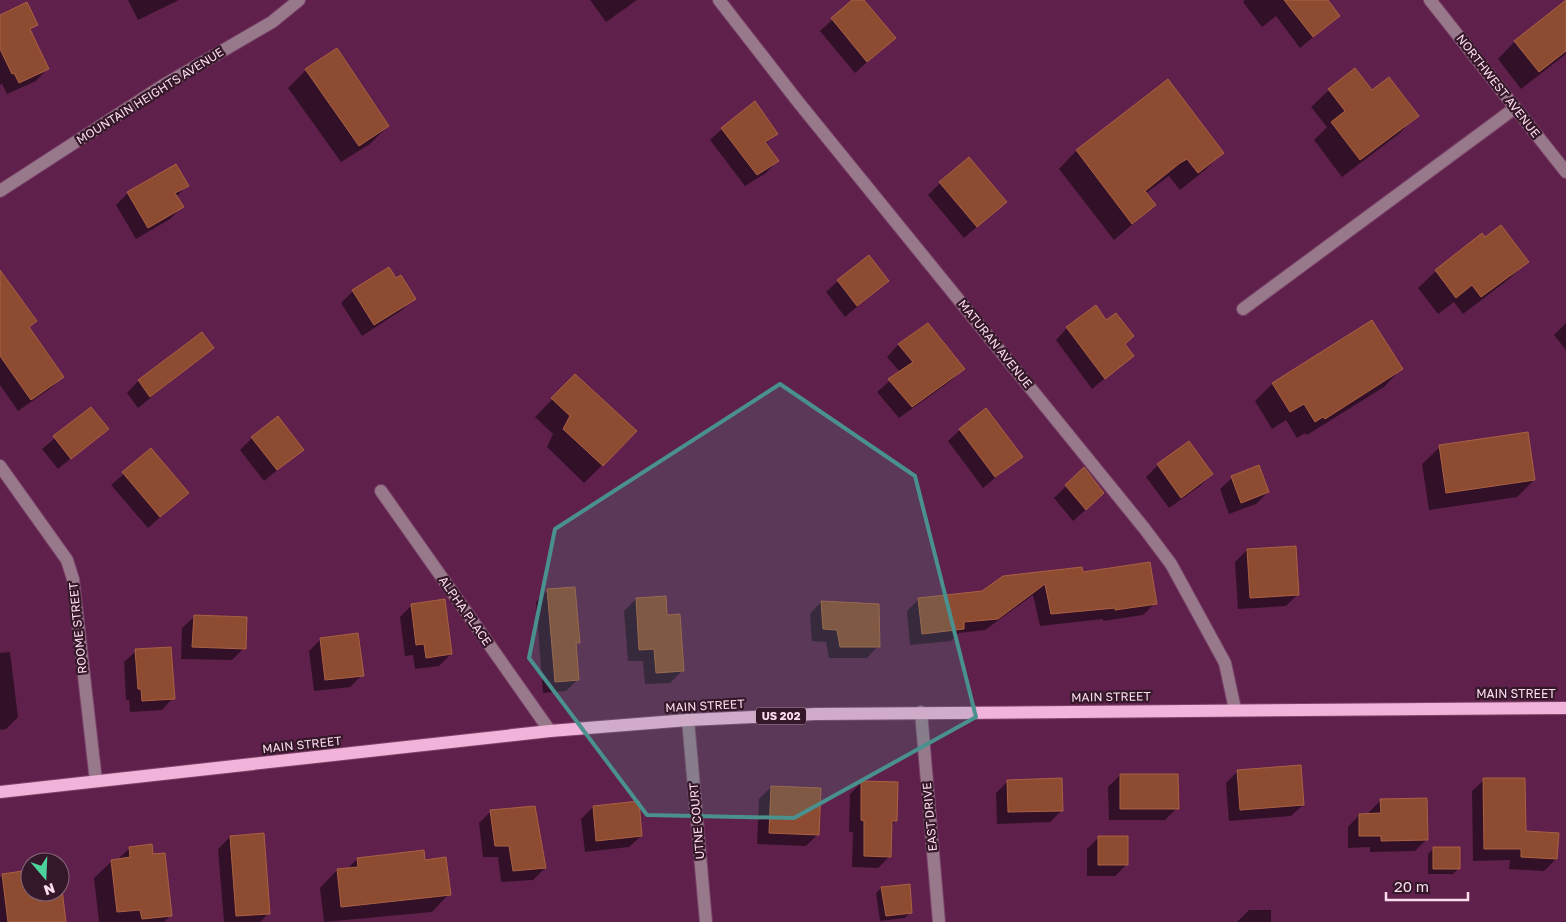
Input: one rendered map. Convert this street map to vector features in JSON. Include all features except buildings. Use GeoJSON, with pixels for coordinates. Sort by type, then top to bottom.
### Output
{"type":"FeatureCollection","features":[{"type":"Feature","properties":{"kind":"main road","name":"MAIN STREET"},"geometry":{"type":"LineString","coordinates":[[0,792],[550,731],[688,720],[816,714],[921,712],[1566,708]]}},
{"type":"Feature","properties":{"kind":"street","name":"MOUNTAIN HEIGHTS AVENUE"},"geometry":{"type":"LineString","coordinates":[[0,191],[162,86],[272,22],[299,0]]}},
{"type":"Feature","properties":{"kind":"street","name":"MATURAN AVENUE"},"geometry":{"type":"LineString","coordinates":[[719,0],[799,103],[1138,520],[1171,564],[1224,663],[1235,710]]}},
{"type":"Feature","properties":{"kind":"street","name":"NORTHWEST AVENUE"},"geometry":{"type":"LineString","coordinates":[[1430,0],[1566,172]]}},
{"type":"Feature","properties":{"kind":"street"},"geometry":{"type":"LineString","coordinates":[[1243,309],[1516,108]]}},
{"type":"Feature","properties":{"kind":"street","name":"ROOME STREET"},"geometry":{"type":"LineString","coordinates":[[0,466],[67,560],[73,579],[96,781]]}},
{"type":"Feature","properties":{"kind":"street","name":"ALPHA PLACE"},"geometry":{"type":"LineString","coordinates":[[381,491],[550,731]]}},
{"type":"Feature","properties":{"kind":"street","name":"EAST DRIVE"},"geometry":{"type":"LineString","coordinates":[[921,712],[940,922]]}},
{"type":"Feature","properties":{"kind":"street","name":"UTNE COURT"},"geometry":{"type":"LineString","coordinates":[[688,720],[706,922]]}},
{"type":"Feature","properties":{"kind":"highlighted area"},"geometry":{"type":"Polygon","coordinates":[[[780,384],[915,476],[976,717],[794,818],[647,815],[529,658],[555,529],[780,384]]]}}]}
